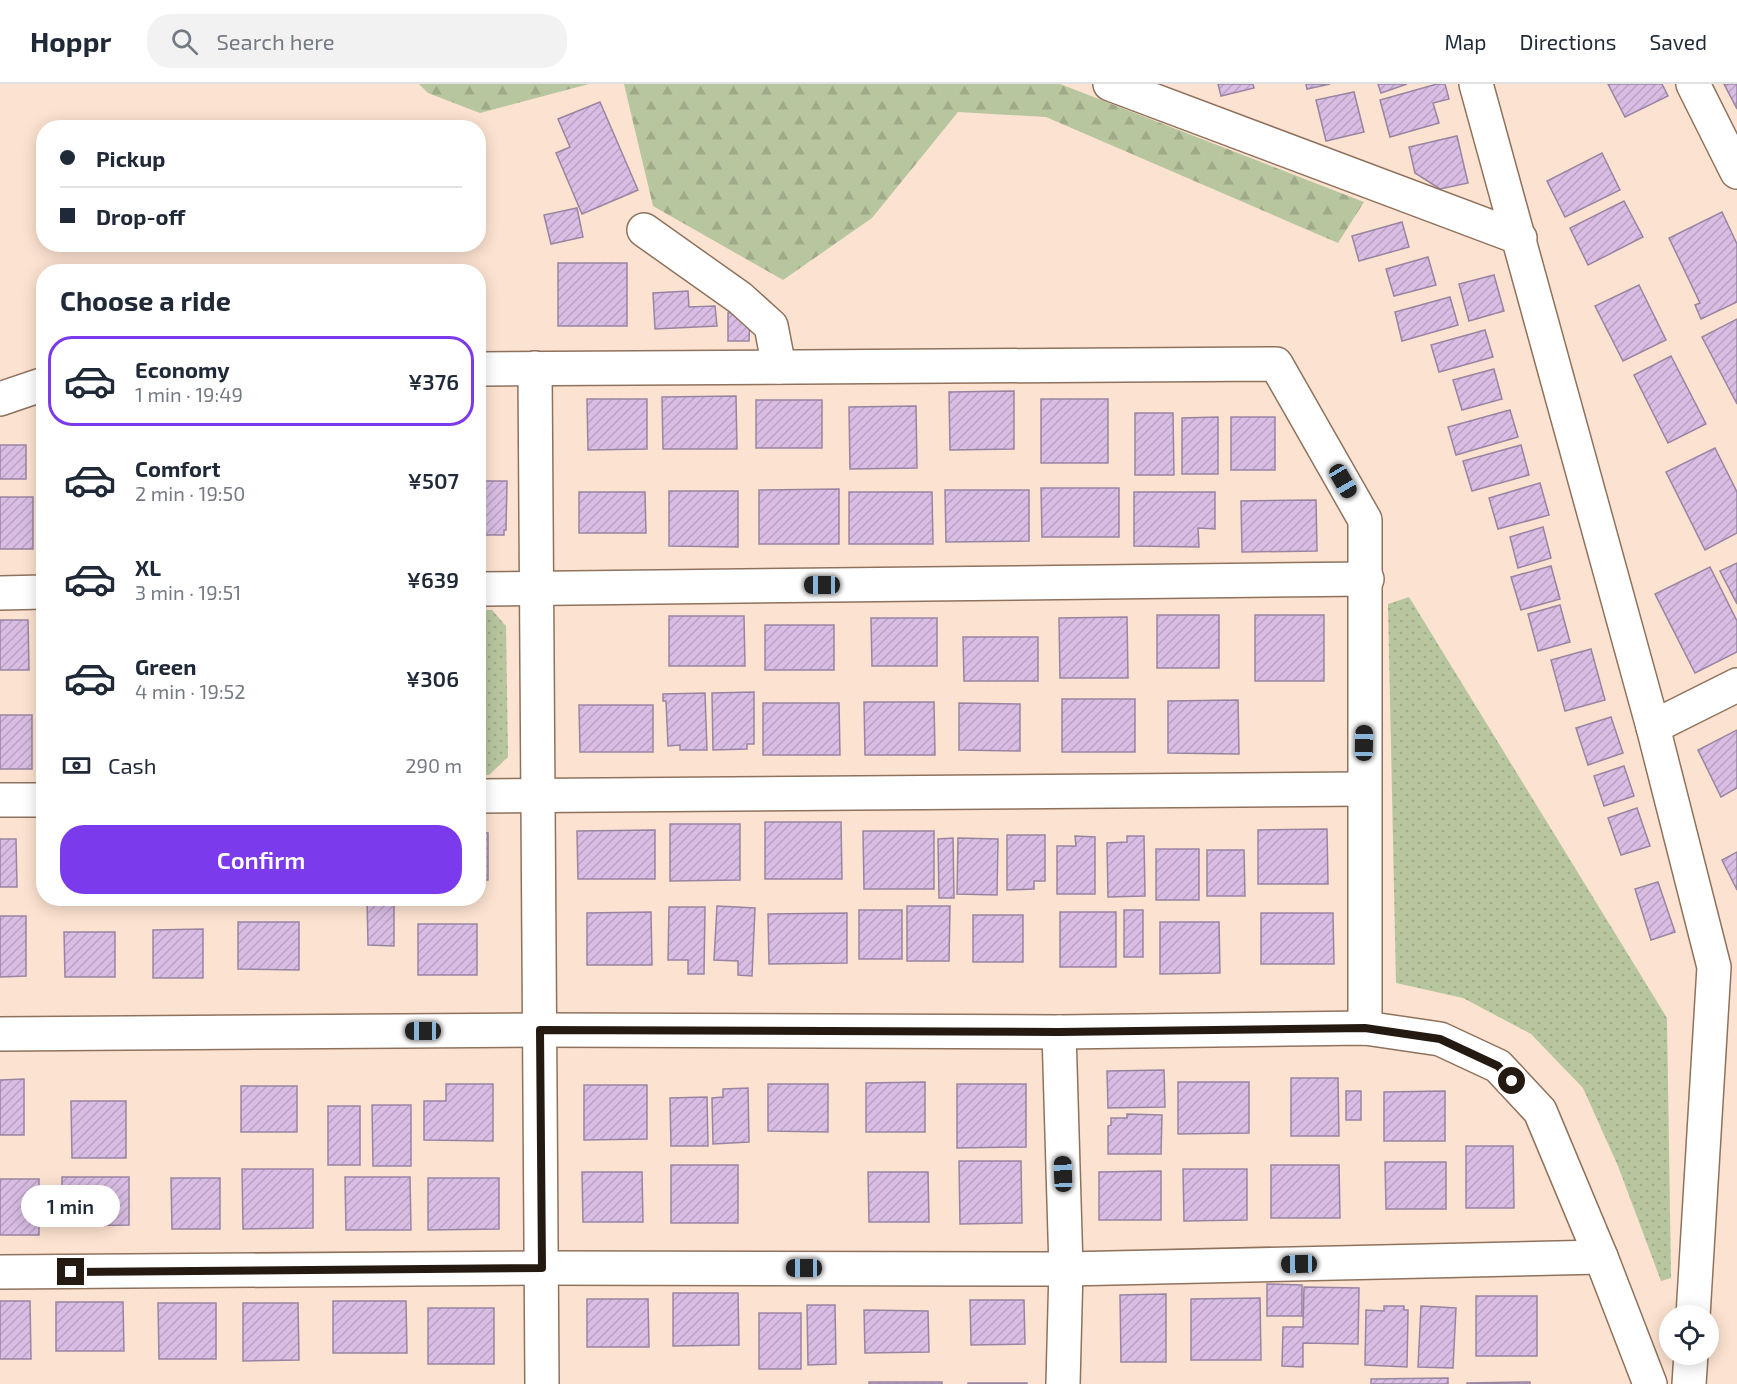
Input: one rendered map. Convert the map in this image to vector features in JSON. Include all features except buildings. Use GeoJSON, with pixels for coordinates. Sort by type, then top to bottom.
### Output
{"type":"FeatureCollection","features":[{"type":"Feature","properties":{"kind":"street"},"geometry":{"type":"LineString","coordinates":[[1110,84],[1520,238]]}},
{"type":"Feature","properties":{"kind":"street"},"geometry":{"type":"LineString","coordinates":[[1476,84],[1653,727],[1714,967],[1694,1305]]}},
{"type":"Feature","properties":{"kind":"street"},"geometry":{"type":"LineString","coordinates":[[1693,84],[1737,172]]}},
{"type":"Feature","properties":{"kind":"street"},"geometry":{"type":"LineString","coordinates":[[644,230],[740,298],[771,326],[779,367]]}},
{"type":"Feature","properties":{"kind":"street"},"geometry":{"type":"LineString","coordinates":[[486,369],[1276,364],[1365,520],[1367,579],[1363,789],[1365,1028]]}},
{"type":"Feature","properties":{"kind":"street"},"geometry":{"type":"LineString","coordinates":[[535,368],[543,1384]]}},
{"type":"Feature","properties":{"kind":"street"},"geometry":{"type":"LineString","coordinates":[[0,399],[36,387]]}},
{"type":"Feature","properties":{"kind":"street"},"geometry":{"type":"LineString","coordinates":[[486,589],[1367,579]]}},
{"type":"Feature","properties":{"kind":"street"},"geometry":{"type":"LineString","coordinates":[[0,593],[36,592]]}},
{"type":"Feature","properties":{"kind":"street"},"geometry":{"type":"LineString","coordinates":[[1653,727],[1737,685]]}},
{"type":"Feature","properties":{"kind":"street"},"geometry":{"type":"LineString","coordinates":[[486,796],[1363,789]]}},
{"type":"Feature","properties":{"kind":"street"},"geometry":{"type":"LineString","coordinates":[[0,800],[36,800]]}},
{"type":"Feature","properties":{"kind":"street"},"geometry":{"type":"LineString","coordinates":[[1714,967],[1737,1003]]}},
{"type":"Feature","properties":{"kind":"street"},"geometry":{"type":"LineString","coordinates":[[0,1034],[540,1030],[1059,1032],[1365,1028],[1440,1039],[1498,1066],[1540,1111],[1601,1257],[1650,1384]]}},
{"type":"Feature","properties":{"kind":"street"},"geometry":{"type":"LineString","coordinates":[[1059,1032],[1066,1269],[1063,1384]]}},
{"type":"Feature","properties":{"kind":"street"},"geometry":{"type":"LineString","coordinates":[[0,1272],[542,1268],[1066,1269],[1601,1257]]}},
{"type":"Feature","properties":{"kind":"street"},"geometry":{"type":"LineString","coordinates":[[1689,1384],[1690,1365]]}},
{"type":"Feature","properties":{"kind":"green space"},"geometry":{"type":"Polygon","coordinates":[[[419,84],[589,84],[480,113],[428,93],[419,84]]]}},
{"type":"Feature","properties":{"kind":"green space"},"geometry":{"type":"Polygon","coordinates":[[[624,84],[1060,84],[1364,202],[1338,243],[1046,117],[958,112],[872,218],[783,280],[653,206],[624,84]]]}},
{"type":"Feature","properties":{"kind":"green space"},"geometry":{"type":"Polygon","coordinates":[[[1409,597],[1667,1018],[1671,1278],[1661,1281],[1618,1166],[1583,1088],[1531,1034],[1463,998],[1396,983],[1388,604],[1409,597]]]}},
{"type":"Feature","properties":{"kind":"green space"},"geometry":{"type":"Polygon","coordinates":[[[486,610],[492,610],[506,626],[508,757],[489,775],[486,775],[486,610]]]}},
{"type":"Feature","properties":{"kind":"route"},"geometry":{"type":"LineString","coordinates":[[71,1272],[542,1268],[540,1030],[1059,1032],[1365,1028],[1440,1039],[1498,1066],[1512,1081]]}}]}
